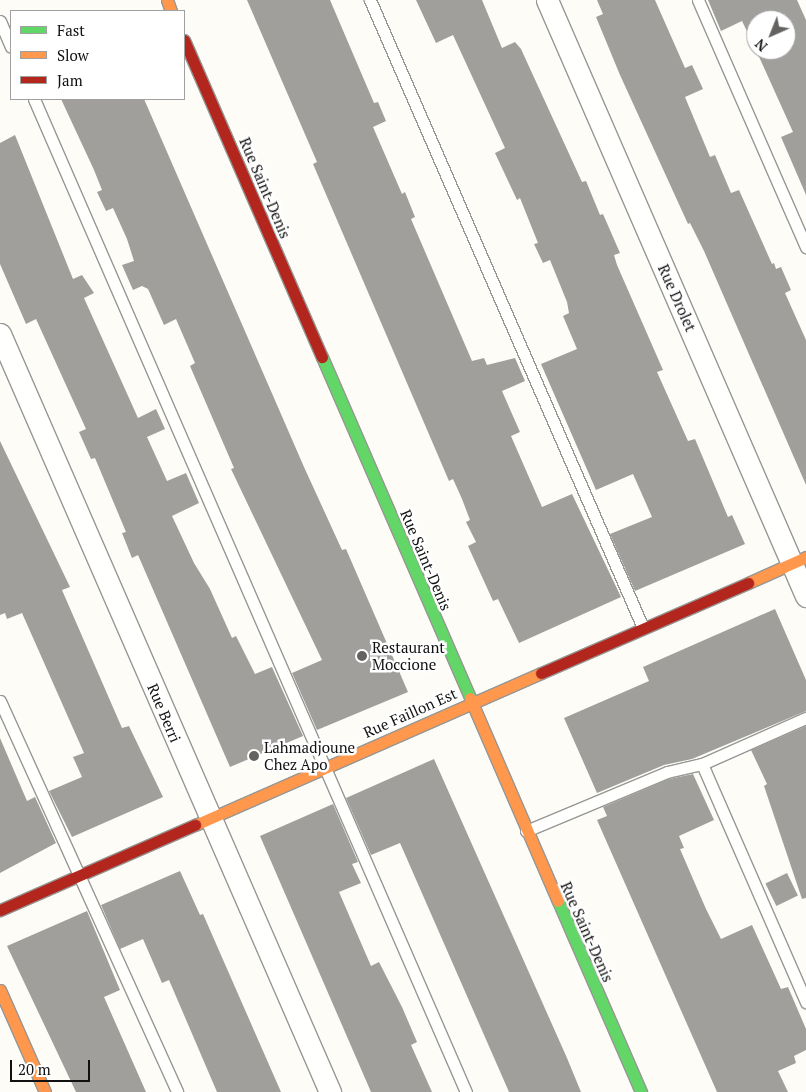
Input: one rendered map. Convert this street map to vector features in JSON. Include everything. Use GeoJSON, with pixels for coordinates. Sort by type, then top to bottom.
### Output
{"type":"FeatureCollection","features":[{"type":"Feature","properties":{"kind":"main road","name":"Rue Saint-Denis"},"geometry":{"type":"LineString","coordinates":[[185,42],[470,703],[641,1092]]}},
{"type":"Feature","properties":{"kind":"main road","name":"Rue Faillon Est"},"geometry":{"type":"LineString","coordinates":[[0,910],[799,560]]}},
{"type":"Feature","properties":{"kind":"main road"},"geometry":{"type":"LineString","coordinates":[[0,990],[45,1092]]}},
{"type":"Feature","properties":{"kind":"street","name":"Rue Drolet"},"geometry":{"type":"LineString","coordinates":[[547,0],[799,560],[806,596]]}},
{"type":"Feature","properties":{"kind":"street","name":"Rue Berri"},"geometry":{"type":"LineString","coordinates":[[0,334],[330,1092]]}},
{"type":"Feature","properties":{"kind":"lane"},"geometry":{"type":"LineString","coordinates":[[370,0],[643,628]]}},
{"type":"Feature","properties":{"kind":"lane"},"geometry":{"type":"LineString","coordinates":[[698,0],[806,248]]}},
{"type":"Feature","properties":{"kind":"lane"},"geometry":{"type":"LineString","coordinates":[[0,21],[10,45]]}},
{"type":"Feature","properties":{"kind":"lane"},"geometry":{"type":"LineString","coordinates":[[34,100],[466,1092]]}},
{"type":"Feature","properties":{"kind":"lane"},"geometry":{"type":"LineString","coordinates":[[0,701],[177,1092]]}},
{"type":"Feature","properties":{"kind":"lane"},"geometry":{"type":"LineString","coordinates":[[526,831],[666,772],[702,764],[806,718]]}},
{"type":"Feature","properties":{"kind":"lane"},"geometry":{"type":"LineString","coordinates":[[702,764],[806,1002]]}},
{"type":"Feature","properties":{"kind":"building"},"geometry":{"type":"Polygon","coordinates":[[[247,0],[330,0],[374,103],[378,102],[386,121],[373,127],[402,194],[405,192],[415,217],[411,219],[472,361],[484,358],[487,365],[515,358],[525,381],[502,391],[520,432],[511,436],[542,507],[572,494],[621,597],[519,643],[498,599],[493,601],[468,546],[476,542],[466,522],[470,520],[462,499],[453,479],[449,481],[313,164],[317,162],[247,0]]]}},
{"type":"Feature","properties":{"kind":"building"},"geometry":{"type":"Polygon","coordinates":[[[416,0],[482,0],[502,48],[515,42],[521,49],[582,182],[586,181],[600,215],[603,214],[620,253],[614,255],[617,265],[663,370],[657,372],[688,441],[695,439],[728,517],[732,515],[745,544],[635,591],[610,534],[652,517],[633,474],[596,490],[541,364],[577,349],[563,316],[569,313],[567,302],[550,260],[543,263],[534,244],[538,243],[520,198],[517,200],[495,153],[505,148],[453,35],[436,43],[416,0]]]}},
{"type":"Feature","properties":{"kind":"building"},"geometry":{"type":"Polygon","coordinates":[[[597,0],[655,0],[685,68],[692,65],[703,89],[685,97],[710,157],[715,155],[731,193],[739,190],[772,264],[774,263],[776,269],[781,267],[791,290],[785,293],[806,340],[806,485],[704,251],[690,223],[688,224],[620,75],[596,17],[603,14],[597,0]]]}},
{"type":"Feature","properties":{"kind":"building"},"geometry":{"type":"Polygon","coordinates":[[[708,0],[797,0],[806,20],[806,195],[781,137],[793,132],[761,60],[796,60],[796,10],[746,10],[746,29],[742,21],[721,31],[708,0]]]}},
{"type":"Feature","properties":{"kind":"building"},"geometry":{"type":"Polygon","coordinates":[[[61,100],[144,100],[304,467],[342,550],[346,549],[408,692],[317,730],[292,673],[322,660],[231,469],[234,468],[190,366],[195,363],[176,319],[164,325],[148,289],[142,286],[133,290],[122,265],[134,261],[127,239],[113,208],[106,211],[97,192],[102,190],[61,100]]]}},
{"type":"Feature","properties":{"kind":"building"},"geometry":{"type":"Polygon","coordinates":[[[15,135],[73,279],[82,275],[94,293],[84,298],[138,418],[156,409],[165,429],[147,437],[167,481],[186,473],[199,503],[172,516],[194,563],[210,589],[232,638],[236,636],[255,674],[272,667],[303,736],[230,767],[138,555],[132,558],[122,533],[126,532],[95,458],[91,459],[79,432],[86,429],[36,319],[26,324],[0,264],[0,143],[15,135]]]}},
{"type":"Feature","properties":{"kind":"building"},"geometry":{"type":"Polygon","coordinates":[[[0,441],[70,587],[62,590],[122,728],[129,726],[163,797],[72,837],[49,791],[82,777],[73,757],[84,753],[22,613],[7,619],[5,613],[0,615],[0,441]]]}},
{"type":"Feature","properties":{"kind":"building"},"geometry":{"type":"Polygon","coordinates":[[[775,609],[806,680],[806,711],[692,759],[664,765],[597,793],[564,718],[649,681],[643,667],[775,609]]]}},
{"type":"Feature","properties":{"kind":"building"},"geometry":{"type":"Polygon","coordinates":[[[806,726],[806,898],[802,899],[764,786],[767,784],[751,750],[806,726]]]}},
{"type":"Feature","properties":{"kind":"building"},"geometry":{"type":"Polygon","coordinates":[[[0,738],[27,801],[35,797],[56,843],[0,873],[0,738]]]}},
{"type":"Feature","properties":{"kind":"building"},"geometry":{"type":"Polygon","coordinates":[[[434,759],[581,1092],[509,1092],[400,843],[371,855],[346,798],[434,759]]]}},
{"type":"Feature","properties":{"kind":"building"},"geometry":{"type":"Polygon","coordinates":[[[693,774],[714,820],[679,836],[684,848],[680,849],[706,909],[721,939],[752,925],[781,989],[788,987],[806,1029],[806,1050],[794,1056],[796,1063],[778,1071],[788,1092],[717,1092],[597,820],[607,816],[603,807],[669,779],[693,774]]]}},
{"type":"Feature","properties":{"kind":"building"},"geometry":{"type":"Polygon","coordinates":[[[333,804],[358,862],[352,864],[361,883],[339,892],[371,966],[379,962],[402,1007],[417,1042],[411,1045],[432,1092],[371,1092],[260,836],[333,804]]]}},
{"type":"Feature","properties":{"kind":"building"},"geometry":{"type":"Polygon","coordinates":[[[180,871],[200,915],[203,914],[281,1092],[217,1092],[169,980],[162,983],[143,939],[120,949],[101,905],[180,871]]]}},
{"type":"Feature","properties":{"kind":"building"},"geometry":{"type":"Polygon","coordinates":[[[787,873],[798,895],[776,906],[765,884],[787,873]]]}},
{"type":"Feature","properties":{"kind":"building"},"geometry":{"type":"Polygon","coordinates":[[[87,911],[120,990],[104,997],[146,1092],[76,1092],[7,946],[87,911]]]}},
{"type":"Feature","properties":{"kind":"traffic: fast"},"geometry":{"type":"LineString","coordinates":[[322,357],[470,698]]}},
{"type":"Feature","properties":{"kind":"traffic: fast"},"geometry":{"type":"LineString","coordinates":[[558,901],[641,1092]]}},
{"type":"Feature","properties":{"kind":"traffic: slow"},"geometry":{"type":"LineString","coordinates":[[167,0],[171,10]]}},
{"type":"Feature","properties":{"kind":"traffic: slow"},"geometry":{"type":"LineString","coordinates":[[748,583],[806,557]]}},
{"type":"Feature","properties":{"kind":"traffic: slow"},"geometry":{"type":"LineString","coordinates":[[195,825],[541,673]]}},
{"type":"Feature","properties":{"kind":"traffic: slow"},"geometry":{"type":"LineString","coordinates":[[470,698],[558,901]]}},
{"type":"Feature","properties":{"kind":"traffic: slow"},"geometry":{"type":"LineString","coordinates":[[0,990],[45,1092]]}},
{"type":"Feature","properties":{"kind":"traffic: jam"},"geometry":{"type":"LineString","coordinates":[[185,42],[322,357]]}},
{"type":"Feature","properties":{"kind":"traffic: jam"},"geometry":{"type":"LineString","coordinates":[[541,673],[748,583]]}},
{"type":"Feature","properties":{"kind":"traffic: jam"},"geometry":{"type":"LineString","coordinates":[[0,910],[195,825]]}},
{"type":"Feature","properties":{"kind":"place","name":"Restaurant Moccione"},"geometry":{"type":"Point","coordinates":[362,656]}},
{"type":"Feature","properties":{"kind":"place","name":"Lahmadjoune Chez Apo"},"geometry":{"type":"Point","coordinates":[254,756]}}]}
